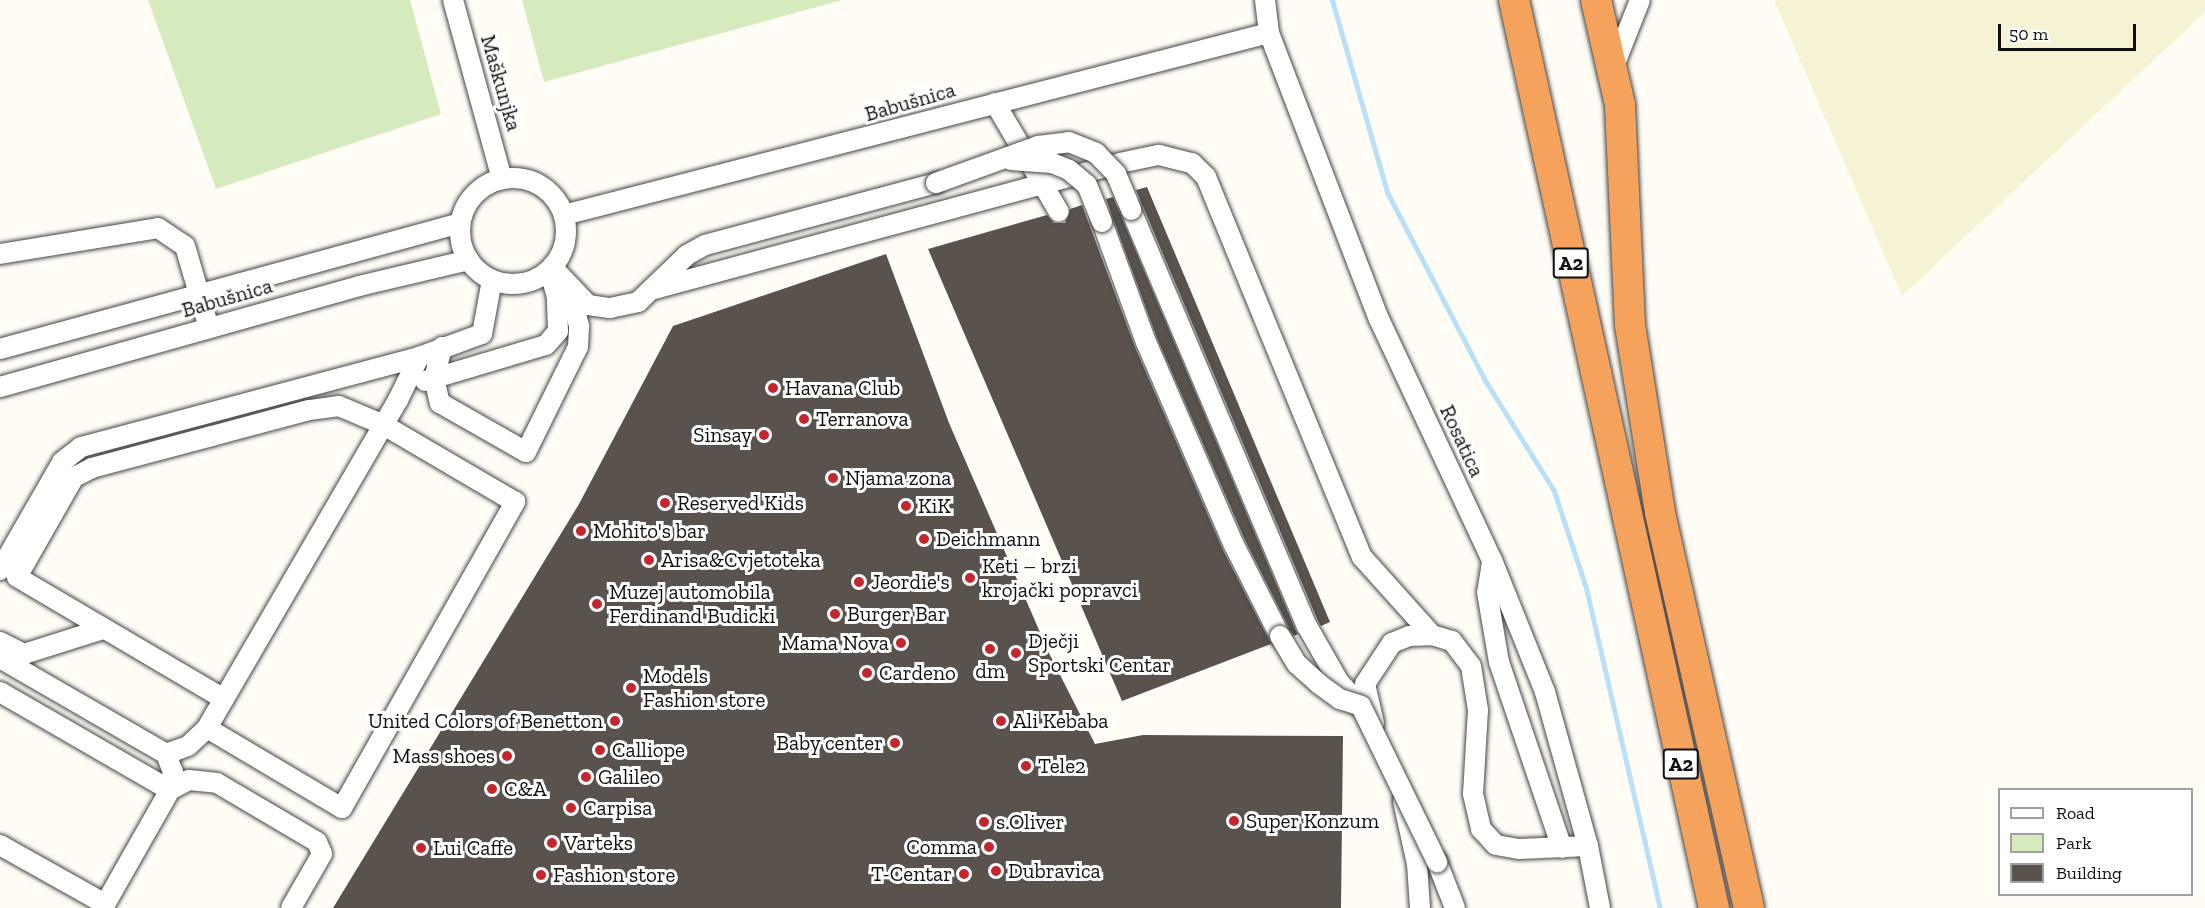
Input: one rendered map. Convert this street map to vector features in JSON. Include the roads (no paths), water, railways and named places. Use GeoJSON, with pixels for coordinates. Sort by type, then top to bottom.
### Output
{"type":"FeatureCollection","features":[{"type":"Feature","properties":{"kind":"highway","name":"A2"},"geometry":{"type":"LineString","coordinates":[[1514,0],[1714,908]]}},
{"type":"Feature","properties":{"kind":"highway","name":"A2"},"geometry":{"type":"LineString","coordinates":[[1596,0],[1620,105],[1630,325],[1660,513],[1749,908]]}},
{"type":"Feature","properties":{"kind":"street","name":"Maškunjka"},"geometry":{"type":"LineString","coordinates":[[453,0],[502,179]]}},
{"type":"Feature","properties":{"kind":"street","name":"Rosatica"},"geometry":{"type":"LineString","coordinates":[[1264,0],[1269,33],[1378,319],[1492,560],[1545,692],[1588,846],[1600,908]]}},
{"type":"Feature","properties":{"kind":"street"},"geometry":{"type":"LineString","coordinates":[[1612,71],[1641,0]]}},
{"type":"Feature","properties":{"kind":"street","name":"Babušnica"},"geometry":{"type":"LineString","coordinates":[[564,215],[1269,33]]}},
{"type":"Feature","properties":{"kind":"street"},"geometry":{"type":"LineString","coordinates":[[995,103],[1041,185],[1059,212]]}},
{"type":"Feature","properties":{"kind":"street"},"geometry":{"type":"LineString","coordinates":[[550,269],[588,305],[610,308],[638,302],[687,255],[705,245],[936,183],[1038,146],[1069,142],[1096,153],[1116,174],[1307,626],[1339,682],[1361,706],[1437,862],[1455,908]]}},
{"type":"Feature","properties":{"kind":"street"},"geometry":{"type":"LineString","coordinates":[[654,289],[1159,155],[1192,163],[1206,177],[1362,557],[1432,635]]}},
{"type":"Feature","properties":{"kind":"street"},"geometry":{"type":"LineString","coordinates":[[1000,159],[1052,163],[1069,170],[1086,184],[1160,374],[1234,545],[1280,636],[1297,664],[1319,684],[1340,699],[1361,706]]}},
{"type":"Feature","properties":{"kind":"street"},"geometry":{"type":"LineString","coordinates":[[518,178],[540,185],[557,201],[564,215],[565,243],[550,269],[522,283],[492,280],[469,260],[460,236],[460,223],[474,194],[502,179],[518,178]]}},
{"type":"Feature","properties":{"kind":"street","name":"Babušnica"},"geometry":{"type":"LineString","coordinates":[[0,349],[460,223]]}},
{"type":"Feature","properties":{"kind":"street"},"geometry":{"type":"LineString","coordinates":[[0,254],[158,228],[185,246],[209,328]]}},
{"type":"Feature","properties":{"kind":"street","name":"Babušnica"},"geometry":{"type":"LineString","coordinates":[[0,387],[209,328],[469,260]]}},
{"type":"Feature","properties":{"kind":"street"},"geometry":{"type":"LineString","coordinates":[[398,400],[434,378],[546,345],[558,331],[557,297],[550,269]]}},
{"type":"Feature","properties":{"kind":"street"},"geometry":{"type":"LineString","coordinates":[[9,574],[62,462],[81,447],[419,357],[482,334],[492,280]]}},
{"type":"Feature","properties":{"kind":"street"},"geometry":{"type":"LineString","coordinates":[[442,347],[434,378],[440,403],[526,452],[578,347],[579,326],[569,286]]}},
{"type":"Feature","properties":{"kind":"street"},"geometry":{"type":"LineString","coordinates":[[166,754],[188,746],[207,728],[384,425],[419,357]]}},
{"type":"Feature","properties":{"kind":"street"},"geometry":{"type":"LineString","coordinates":[[9,574],[74,477],[92,468],[309,410],[339,406],[384,425],[515,502],[342,808],[207,728]]}},
{"type":"Feature","properties":{"kind":"street"},"geometry":{"type":"LineString","coordinates":[[1492,560],[1487,592],[1499,662],[1562,848]]}},
{"type":"Feature","properties":{"kind":"street"},"geometry":{"type":"LineString","coordinates":[[9,574],[224,699]]}},
{"type":"Feature","properties":{"kind":"street"},"geometry":{"type":"LineString","coordinates":[[0,642],[24,654],[103,629]]}},
{"type":"Feature","properties":{"kind":"street"},"geometry":{"type":"LineString","coordinates":[[1420,908],[1417,864],[1395,767],[1369,712],[1365,684],[1392,643],[1409,636],[1432,635],[1452,641],[1471,666],[1478,710],[1473,794],[1481,829],[1496,845],[1519,849],[1588,846]]}},
{"type":"Feature","properties":{"kind":"street"},"geometry":{"type":"LineString","coordinates":[[0,658],[166,754],[173,772],[170,790],[104,906],[0,845]]}},
{"type":"Feature","properties":{"kind":"street"},"geometry":{"type":"LineString","coordinates":[[0,692],[170,790]]}},
{"type":"Feature","properties":{"kind":"street"},"geometry":{"type":"LineString","coordinates":[[170,790],[189,780],[217,783],[317,842],[322,854],[291,908]]}},
{"type":"Feature","properties":{"kind":"waterway"},"geometry":{"type":"LineString","coordinates":[[1332,0],[1387,192],[1486,382],[1554,491],[1586,588],[1660,908]]}},
{"type":"Feature","properties":{"kind":"place","name":"Havana Club"},"geometry":{"type":"Point","coordinates":[773,388]}},
{"type":"Feature","properties":{"kind":"place","name":"Terranova"},"geometry":{"type":"Point","coordinates":[804,419]}},
{"type":"Feature","properties":{"kind":"place","name":"Sinsay"},"geometry":{"type":"Point","coordinates":[764,435]}},
{"type":"Feature","properties":{"kind":"place","name":"Njama zona"},"geometry":{"type":"Point","coordinates":[833,478]}},
{"type":"Feature","properties":{"kind":"place","name":"Reserved Kids"},"geometry":{"type":"Point","coordinates":[665,503]}},
{"type":"Feature","properties":{"kind":"place","name":"KiK"},"geometry":{"type":"Point","coordinates":[906,506]}},
{"type":"Feature","properties":{"kind":"place","name":"Mohito's bar"},"geometry":{"type":"Point","coordinates":[581,531]}},
{"type":"Feature","properties":{"kind":"place","name":"Deichmann"},"geometry":{"type":"Point","coordinates":[924,539]}},
{"type":"Feature","properties":{"kind":"place","name":"Arisa&Cvjetoteka"},"geometry":{"type":"Point","coordinates":[649,560]}},
{"type":"Feature","properties":{"kind":"place","name":"Keti – brzi krojački popravci"},"geometry":{"type":"Point","coordinates":[970,578]}},
{"type":"Feature","properties":{"kind":"place","name":"Jeordie's"},"geometry":{"type":"Point","coordinates":[859,582]}},
{"type":"Feature","properties":{"kind":"place","name":"Muzej automobila Ferdinand Budicki"},"geometry":{"type":"Point","coordinates":[597,604]}},
{"type":"Feature","properties":{"kind":"place","name":"Burger Bar"},"geometry":{"type":"Point","coordinates":[835,614]}},
{"type":"Feature","properties":{"kind":"place","name":"Mama Nova"},"geometry":{"type":"Point","coordinates":[901,643]}},
{"type":"Feature","properties":{"kind":"place","name":"dm"},"geometry":{"type":"Point","coordinates":[990,649]}},
{"type":"Feature","properties":{"kind":"place","name":"Dječji Sportski Centar"},"geometry":{"type":"Point","coordinates":[1016,653]}},
{"type":"Feature","properties":{"kind":"place","name":"Cardeno"},"geometry":{"type":"Point","coordinates":[867,673]}},
{"type":"Feature","properties":{"kind":"place","name":"Models Fashion store"},"geometry":{"type":"Point","coordinates":[631,688]}},
{"type":"Feature","properties":{"kind":"place","name":"United Colors of Benetton"},"geometry":{"type":"Point","coordinates":[615,721]}},
{"type":"Feature","properties":{"kind":"place","name":"Ali Kebaba"},"geometry":{"type":"Point","coordinates":[1001,721]}},
{"type":"Feature","properties":{"kind":"place","name":"Baby center"},"geometry":{"type":"Point","coordinates":[895,743]}},
{"type":"Feature","properties":{"kind":"place","name":"Calliope"},"geometry":{"type":"Point","coordinates":[600,750]}},
{"type":"Feature","properties":{"kind":"place","name":"Mass shoes"},"geometry":{"type":"Point","coordinates":[507,756]}},
{"type":"Feature","properties":{"kind":"place","name":"Tele2"},"geometry":{"type":"Point","coordinates":[1026,766]}},
{"type":"Feature","properties":{"kind":"place","name":"Galileo"},"geometry":{"type":"Point","coordinates":[586,777]}},
{"type":"Feature","properties":{"kind":"place","name":"C&A"},"geometry":{"type":"Point","coordinates":[492,789]}},
{"type":"Feature","properties":{"kind":"place","name":"Carpisa"},"geometry":{"type":"Point","coordinates":[571,808]}},
{"type":"Feature","properties":{"kind":"place","name":"Super Konzum"},"geometry":{"type":"Point","coordinates":[1234,821]}},
{"type":"Feature","properties":{"kind":"place","name":"s.Oliver"},"geometry":{"type":"Point","coordinates":[984,822]}},
{"type":"Feature","properties":{"kind":"place","name":"Varteks"},"geometry":{"type":"Point","coordinates":[552,843]}},
{"type":"Feature","properties":{"kind":"place","name":"Comma"},"geometry":{"type":"Point","coordinates":[989,847]}},
{"type":"Feature","properties":{"kind":"place","name":"Lui Caffe"},"geometry":{"type":"Point","coordinates":[421,848]}},
{"type":"Feature","properties":{"kind":"place","name":"Dubravica"},"geometry":{"type":"Point","coordinates":[996,871]}},
{"type":"Feature","properties":{"kind":"place","name":"T-Centar"},"geometry":{"type":"Point","coordinates":[964,874]}},
{"type":"Feature","properties":{"kind":"place","name":"Fashion store"},"geometry":{"type":"Point","coordinates":[541,875]}}]}
